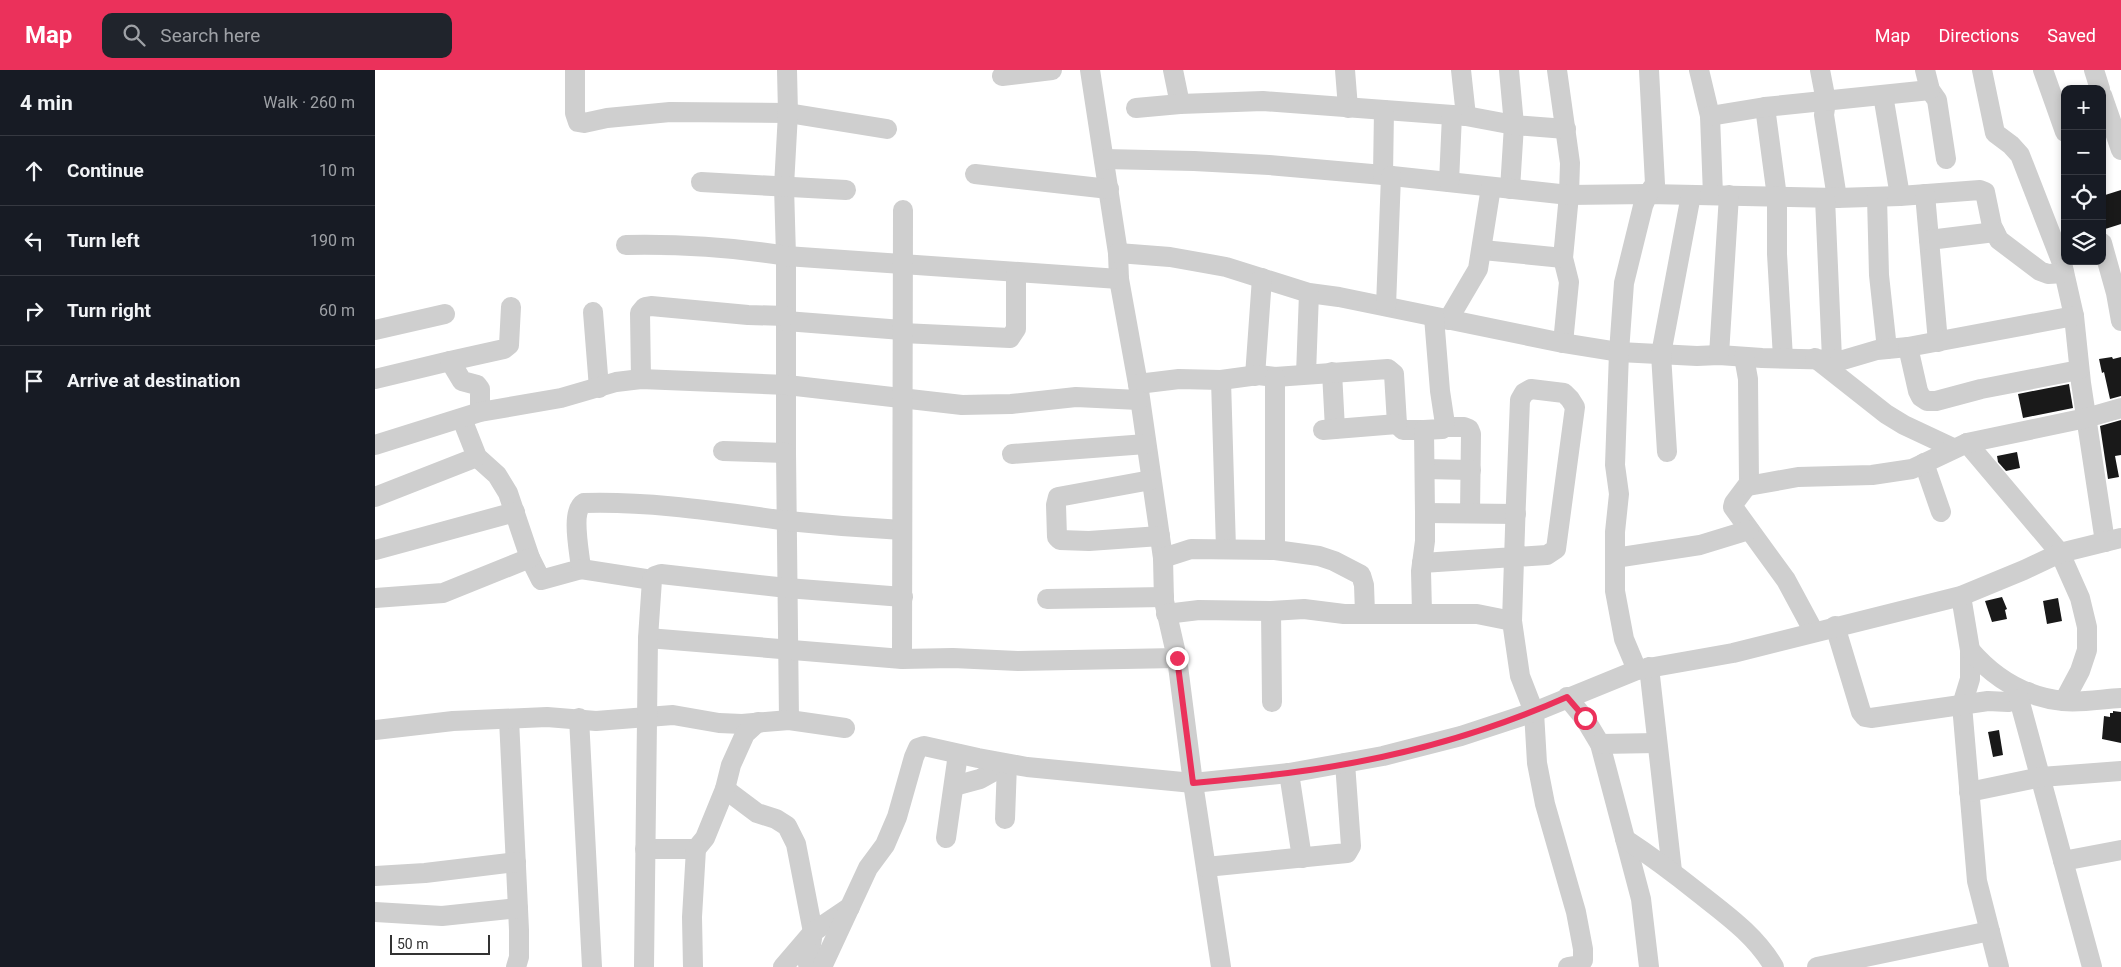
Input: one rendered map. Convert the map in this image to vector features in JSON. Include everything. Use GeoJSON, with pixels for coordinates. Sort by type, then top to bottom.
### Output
{"type":"FeatureCollection","features":[{"type":"Feature","properties":{"kind":"street"},"geometry":{"type":"LineString","coordinates":[[575,70],[575,113],[578,122],[584,123],[607,118],[670,112],[788,112],[887,129]]}},
{"type":"Feature","properties":{"kind":"street"},"geometry":{"type":"LineString","coordinates":[[787,70],[788,112],[783,186],[786,256],[789,720]]}},
{"type":"Feature","properties":{"kind":"street"},"geometry":{"type":"LineString","coordinates":[[1002,76],[1052,70]]}},
{"type":"Feature","properties":{"kind":"street"},"geometry":{"type":"LineString","coordinates":[[1090,70],[1118,253],[1119,279],[1160,536],[1165,606],[1177,658],[1193,783],[1221,967]]}},
{"type":"Feature","properties":{"kind":"street"},"geometry":{"type":"LineString","coordinates":[[1173,70],[1180,104]]}},
{"type":"Feature","properties":{"kind":"street"},"geometry":{"type":"LineString","coordinates":[[1345,70],[1348,108]]}},
{"type":"Feature","properties":{"kind":"street"},"geometry":{"type":"LineString","coordinates":[[1449,182],[1459,116],[1461,70]]}},
{"type":"Feature","properties":{"kind":"street"},"geometry":{"type":"LineString","coordinates":[[1445,427],[1441,318],[1478,269],[1500,188],[1514,125],[1509,70]]}},
{"type":"Feature","properties":{"kind":"street"},"geometry":{"type":"LineString","coordinates":[[1557,70],[1570,163],[1563,258],[1569,282],[1563,343]]}},
{"type":"Feature","properties":{"kind":"street"},"geometry":{"type":"LineString","coordinates":[[1649,70],[1655,184],[1643,206],[1624,283],[1619,352],[1615,464],[1619,494],[1615,532],[1615,591],[1624,639],[1643,668],[1657,743],[1672,872]]}},
{"type":"Feature","properties":{"kind":"street"},"geometry":{"type":"LineString","coordinates":[[1699,70],[1710,116],[1721,195],[1719,354]]}},
{"type":"Feature","properties":{"kind":"street"},"geometry":{"type":"LineString","coordinates":[[1820,70],[1826,101],[1824,115],[1831,198],[1824,359]]}},
{"type":"Feature","properties":{"kind":"street"},"geometry":{"type":"LineString","coordinates":[[1925,70],[1930,90],[1937,100],[1946,159]]}},
{"type":"Feature","properties":{"kind":"street"},"geometry":{"type":"LineString","coordinates":[[822,967],[868,868],[885,845],[894,824],[918,748],[924,746],[1007,764],[1193,783],[1289,773],[1383,756],[1461,736],[1534,712],[1567,697],[1643,668],[1733,653],[1961,596],[2060,553],[2113,535],[2086,418],[2074,316],[2065,266],[2020,155],[2011,144],[1995,134],[1981,70]]}},
{"type":"Feature","properties":{"kind":"street"},"geometry":{"type":"LineString","coordinates":[[2043,70],[2064,130]]}},
{"type":"Feature","properties":{"kind":"street"},"geometry":{"type":"LineString","coordinates":[[2094,70],[2099,85]]}},
{"type":"Feature","properties":{"kind":"street"},"geometry":{"type":"LineString","coordinates":[[1710,116],[1765,107],[1930,90]]}},
{"type":"Feature","properties":{"kind":"street"},"geometry":{"type":"LineString","coordinates":[[1883,95],[1900,196]]}},
{"type":"Feature","properties":{"kind":"street"},"geometry":{"type":"LineString","coordinates":[[1136,108],[1180,104],[1263,101],[1459,116],[1514,125],[1565,129]]}},
{"type":"Feature","properties":{"kind":"street"},"geometry":{"type":"LineString","coordinates":[[1765,107],[1777,197],[1777,254],[1783,358]]}},
{"type":"Feature","properties":{"kind":"street"},"geometry":{"type":"LineString","coordinates":[[2106,107],[2121,150]]}},
{"type":"Feature","properties":{"kind":"street"},"geometry":{"type":"LineString","coordinates":[[1384,110],[1387,175],[1386,306]]}},
{"type":"Feature","properties":{"kind":"street"},"geometry":{"type":"LineString","coordinates":[[1104,159],[1203,161],[1387,175],[1569,194],[1831,198],[1900,196],[1980,190],[1985,192],[1995,232],[1999,240],[2040,271],[2048,274],[2065,266]]}},
{"type":"Feature","properties":{"kind":"street"},"geometry":{"type":"LineString","coordinates":[[975,174],[1109,189]]}},
{"type":"Feature","properties":{"kind":"street"},"geometry":{"type":"LineString","coordinates":[[701,182],[846,190]]}},
{"type":"Feature","properties":{"kind":"street"},"geometry":{"type":"LineString","coordinates":[[1925,194],[1938,342]]}},
{"type":"Feature","properties":{"kind":"street"},"geometry":{"type":"LineString","coordinates":[[1667,452],[1661,354],[1691,195]]}},
{"type":"Feature","properties":{"kind":"street"},"geometry":{"type":"LineString","coordinates":[[1877,197],[1879,275],[1887,349]]}},
{"type":"Feature","properties":{"kind":"street"},"geometry":{"type":"LineString","coordinates":[[902,659],[903,399],[901,266],[903,210]]}},
{"type":"Feature","properties":{"kind":"street"},"geometry":{"type":"LineString","coordinates":[[1929,240],[1995,232]]}},
{"type":"Feature","properties":{"kind":"street"},"geometry":{"type":"LineString","coordinates":[[626,245],[743,248],[786,256],[901,266],[1119,279]]}},
{"type":"Feature","properties":{"kind":"street"},"geometry":{"type":"LineString","coordinates":[[1483,250],[1563,258]]}},
{"type":"Feature","properties":{"kind":"street"},"geometry":{"type":"LineString","coordinates":[[2108,250],[2121,321]]}},
{"type":"Feature","properties":{"kind":"street"},"geometry":{"type":"LineString","coordinates":[[1118,253],[1170,257],[1226,267],[1309,292],[1563,343],[1619,352],[1697,356],[1719,354],[1743,357],[1843,360],[1877,350],[1908,348],[2074,316]]}},
{"type":"Feature","properties":{"kind":"street"},"geometry":{"type":"LineString","coordinates":[[641,379],[640,313],[645,308],[651,306],[902,331],[1010,338],[1016,329],[1016,273]]}},
{"type":"Feature","properties":{"kind":"street"},"geometry":{"type":"LineString","coordinates":[[1255,376],[1262,278]]}},
{"type":"Feature","properties":{"kind":"street"},"geometry":{"type":"LineString","coordinates":[[1306,374],[1309,292]]}},
{"type":"Feature","properties":{"kind":"street"},"geometry":{"type":"LineString","coordinates":[[375,379],[504,349],[509,345],[511,307]]}},
{"type":"Feature","properties":{"kind":"street"},"geometry":{"type":"LineString","coordinates":[[593,312],[599,388]]}},
{"type":"Feature","properties":{"kind":"street"},"geometry":{"type":"LineString","coordinates":[[375,330],[445,314]]}},
{"type":"Feature","properties":{"kind":"street"},"geometry":{"type":"LineString","coordinates":[[1908,348],[1918,391],[1921,397],[1927,401],[1936,401],[1981,389],[2079,370]]}},
{"type":"Feature","properties":{"kind":"street"},"geometry":{"type":"LineString","coordinates":[[1743,357],[1748,379],[1748,486],[1733,505],[1786,580],[1814,632]]}},
{"type":"Feature","properties":{"kind":"street"},"geometry":{"type":"LineString","coordinates":[[1824,359],[1886,414],[1904,425],[1960,446],[2060,553],[2080,598],[2087,627],[2087,650],[2080,671],[2064,701]]}},
{"type":"Feature","properties":{"kind":"street"},"geometry":{"type":"LineString","coordinates":[[450,361],[462,382],[477,385],[480,389],[471,416],[477,457],[497,475],[508,493],[530,558],[541,580],[581,569],[652,580]]}},
{"type":"Feature","properties":{"kind":"street"},"geometry":{"type":"LineString","coordinates":[[375,445],[471,416],[535,401],[561,398],[616,382],[641,379],[787,386],[962,405],[1011,404],[1138,392],[1179,379],[1221,380],[1255,376],[1275,377],[1388,369],[1394,374],[1397,424],[1403,430],[1442,429],[1445,427],[1464,427],[1469,429],[1471,434],[1471,513]]}},
{"type":"Feature","properties":{"kind":"street"},"geometry":{"type":"LineString","coordinates":[[1332,372],[1329,430],[1397,424]]}},
{"type":"Feature","properties":{"kind":"street"},"geometry":{"type":"LineString","coordinates":[[1275,377],[1275,550]]}},
{"type":"Feature","properties":{"kind":"street"},"geometry":{"type":"LineString","coordinates":[[1221,380],[1226,549]]}},
{"type":"Feature","properties":{"kind":"street"},"geometry":{"type":"LineString","coordinates":[[1422,563],[1514,556],[1547,555],[1556,549],[1575,407],[1570,399],[1563,393],[1531,389],[1524,393],[1520,400],[1516,514],[1514,556],[1511,620],[1520,676],[1534,712],[1537,763],[1545,804],[1576,912],[1583,949],[1583,960],[1580,965],[1568,967]]}},
{"type":"Feature","properties":{"kind":"street"},"geometry":{"type":"LineString","coordinates":[[1748,486],[1798,477],[1871,475],[1912,469],[1960,446],[2086,418],[2121,408]]}},
{"type":"Feature","properties":{"kind":"street"},"geometry":{"type":"LineString","coordinates":[[1422,613],[1422,563],[1425,541],[1424,430]]}},
{"type":"Feature","properties":{"kind":"street"},"geometry":{"type":"LineString","coordinates":[[1012,454],[1146,444]]}},
{"type":"Feature","properties":{"kind":"street"},"geometry":{"type":"LineString","coordinates":[[723,451],[786,453]]}},
{"type":"Feature","properties":{"kind":"street"},"geometry":{"type":"LineString","coordinates":[[375,497],[477,457]]}},
{"type":"Feature","properties":{"kind":"street"},"geometry":{"type":"LineString","coordinates":[[1924,463],[1941,512]]}},
{"type":"Feature","properties":{"kind":"street"},"geometry":{"type":"LineString","coordinates":[[1425,469],[1471,470]]}},
{"type":"Feature","properties":{"kind":"street"},"geometry":{"type":"LineString","coordinates":[[1151,480],[1058,497],[1056,505],[1057,537],[1059,540],[1089,541],[1160,536]]}},
{"type":"Feature","properties":{"kind":"street"},"geometry":{"type":"LineString","coordinates":[[581,569],[577,522],[579,508],[584,503],[623,502],[679,506],[828,525],[902,530]]}},
{"type":"Feature","properties":{"kind":"street"},"geometry":{"type":"LineString","coordinates":[[375,550],[515,512]]}},
{"type":"Feature","properties":{"kind":"street"},"geometry":{"type":"LineString","coordinates":[[1425,513],[1516,514]]}},
{"type":"Feature","properties":{"kind":"street"},"geometry":{"type":"LineString","coordinates":[[1615,558],[1700,545],[1749,530]]}},
{"type":"Feature","properties":{"kind":"street"},"geometry":{"type":"LineString","coordinates":[[1163,558],[1191,549],[1226,549],[1275,550],[1334,560],[1361,575],[1364,585],[1365,613]]}},
{"type":"Feature","properties":{"kind":"street"},"geometry":{"type":"LineString","coordinates":[[375,598],[443,593],[530,558]]}},
{"type":"Feature","properties":{"kind":"street"},"geometry":{"type":"LineString","coordinates":[[644,967],[648,638],[652,580],[655,576],[661,574],[787,588],[903,597]]}},
{"type":"Feature","properties":{"kind":"street"},"geometry":{"type":"LineString","coordinates":[[1961,596],[1970,650],[1970,679],[1962,705],[1977,881],[1999,967]]}},
{"type":"Feature","properties":{"kind":"street"},"geometry":{"type":"LineString","coordinates":[[1047,599],[1165,606],[1199,610],[1271,611],[1304,609],[1344,614],[1477,614],[1511,620]]}},
{"type":"Feature","properties":{"kind":"street"},"geometry":{"type":"LineString","coordinates":[[1271,611],[1272,702]]}},
{"type":"Feature","properties":{"kind":"street"},"geometry":{"type":"LineString","coordinates":[[1835,626],[1861,712],[1865,717],[1871,718],[1988,701],[2008,702],[2024,695]]}},
{"type":"Feature","properties":{"kind":"street"},"geometry":{"type":"LineString","coordinates":[[648,638],[902,659],[953,658],[1018,661],[1177,658]]}},
{"type":"Feature","properties":{"kind":"street"},"geometry":{"type":"LineString","coordinates":[[1970,650],[1984,666],[2024,695],[2064,701],[2121,698]]}},
{"type":"Feature","properties":{"kind":"street"},"geometry":{"type":"LineString","coordinates":[[2024,695],[2041,777],[2093,967]]}},
{"type":"Feature","properties":{"kind":"street"},"geometry":{"type":"LineString","coordinates":[[1567,697],[1585,718],[1600,744],[1641,899],[1649,967]]}},
{"type":"Feature","properties":{"kind":"street"},"geometry":{"type":"LineString","coordinates":[[375,730],[453,721],[547,717],[596,720],[673,715],[719,723],[742,724],[789,720],[820,726],[845,728]]}},
{"type":"Feature","properties":{"kind":"street"},"geometry":{"type":"LineString","coordinates":[[579,718],[592,967]]}},
{"type":"Feature","properties":{"kind":"street"},"geometry":{"type":"LineString","coordinates":[[509,719],[518,908],[519,957],[516,967]]}},
{"type":"Feature","properties":{"kind":"street"},"geometry":{"type":"LineString","coordinates":[[693,967],[691,917],[696,849],[705,838],[725,789],[731,765],[745,734],[758,722]]}},
{"type":"Feature","properties":{"kind":"street"},"geometry":{"type":"LineString","coordinates":[[1600,744],[1657,743]]}},
{"type":"Feature","properties":{"kind":"street"},"geometry":{"type":"LineString","coordinates":[[946,838],[958,754]]}},
{"type":"Feature","properties":{"kind":"street"},"geometry":{"type":"LineString","coordinates":[[1205,867],[1347,853],[1351,846],[1345,763]]}},
{"type":"Feature","properties":{"kind":"street"},"geometry":{"type":"LineString","coordinates":[[954,786],[980,778],[1007,764]]}},
{"type":"Feature","properties":{"kind":"street"},"geometry":{"type":"LineString","coordinates":[[1005,819],[1007,764]]}},
{"type":"Feature","properties":{"kind":"street"},"geometry":{"type":"LineString","coordinates":[[1969,792],[2041,777],[2121,771]]}},
{"type":"Feature","properties":{"kind":"street"},"geometry":{"type":"LineString","coordinates":[[1289,773],[1302,858]]}},
{"type":"Feature","properties":{"kind":"street"},"geometry":{"type":"LineString","coordinates":[[725,789],[757,813],[776,818],[787,826],[796,844],[813,932],[809,967]]}},
{"type":"Feature","properties":{"kind":"street"},"geometry":{"type":"LineString","coordinates":[[1625,839],[1672,872],[1750,935],[1774,967]]}},
{"type":"Feature","properties":{"kind":"street"},"geometry":{"type":"LineString","coordinates":[[645,849],[696,849]]}},
{"type":"Feature","properties":{"kind":"street"},"geometry":{"type":"LineString","coordinates":[[2063,861],[2121,850]]}},
{"type":"Feature","properties":{"kind":"street"},"geometry":{"type":"LineString","coordinates":[[375,876],[425,873],[516,862]]}},
{"type":"Feature","properties":{"kind":"street"},"geometry":{"type":"LineString","coordinates":[[375,912],[442,916],[518,908]]}},
{"type":"Feature","properties":{"kind":"street"},"geometry":{"type":"LineString","coordinates":[[783,967],[813,932],[850,908]]}},
{"type":"Feature","properties":{"kind":"street"},"geometry":{"type":"LineString","coordinates":[[1817,967],[1888,960],[1990,931]]}},
{"type":"Feature","properties":{"kind":"building"},"geometry":{"type":"Polygon","coordinates":[[[2121,190],[2121,224],[2106,229],[2106,220],[2106,195],[2121,190]]]}},
{"type":"Feature","properties":{"kind":"building"},"geometry":{"type":"Polygon","coordinates":[[[2112,357],[2113,359],[2121,357],[2121,396],[2110,399],[2099,359],[2112,357]]]}},
{"type":"Feature","properties":{"kind":"building"},"geometry":{"type":"Polygon","coordinates":[[[2069,384],[2073,408],[2023,418],[2018,394],[2069,384]]]}},
{"type":"Feature","properties":{"kind":"building"},"geometry":{"type":"Polygon","coordinates":[[[2121,420],[2121,455],[2115,456],[2119,477],[2108,479],[2100,426],[2121,420]]]}},
{"type":"Feature","properties":{"kind":"building"},"geometry":{"type":"Polygon","coordinates":[[[2017,452],[2020,468],[2006,471],[1998,462],[1997,456],[2017,452]]]}},
{"type":"Feature","properties":{"kind":"building"},"geometry":{"type":"Polygon","coordinates":[[[2002,597],[2007,609],[2005,610],[2007,619],[1992,622],[1985,601],[2002,597]]]}},
{"type":"Feature","properties":{"kind":"building"},"geometry":{"type":"Polygon","coordinates":[[[2058,598],[2062,621],[2047,624],[2043,601],[2058,598]]]}},
{"type":"Feature","properties":{"kind":"building"},"geometry":{"type":"Polygon","coordinates":[[[2113,711],[2121,712],[2121,743],[2102,739],[2104,716],[2110,717],[2110,713],[2113,713],[2113,711]]]}},
{"type":"Feature","properties":{"kind":"building"},"geometry":{"type":"Polygon","coordinates":[[[1999,730],[2003,755],[1993,757],[1988,732],[1999,730]]]}},
{"type":"Feature","properties":{"kind":"route"},"geometry":{"type":"LineString","coordinates":[[1177,658],[1193,783],[1289,773],[1383,756],[1461,736],[1534,712],[1567,697],[1585,718]]}}]}
